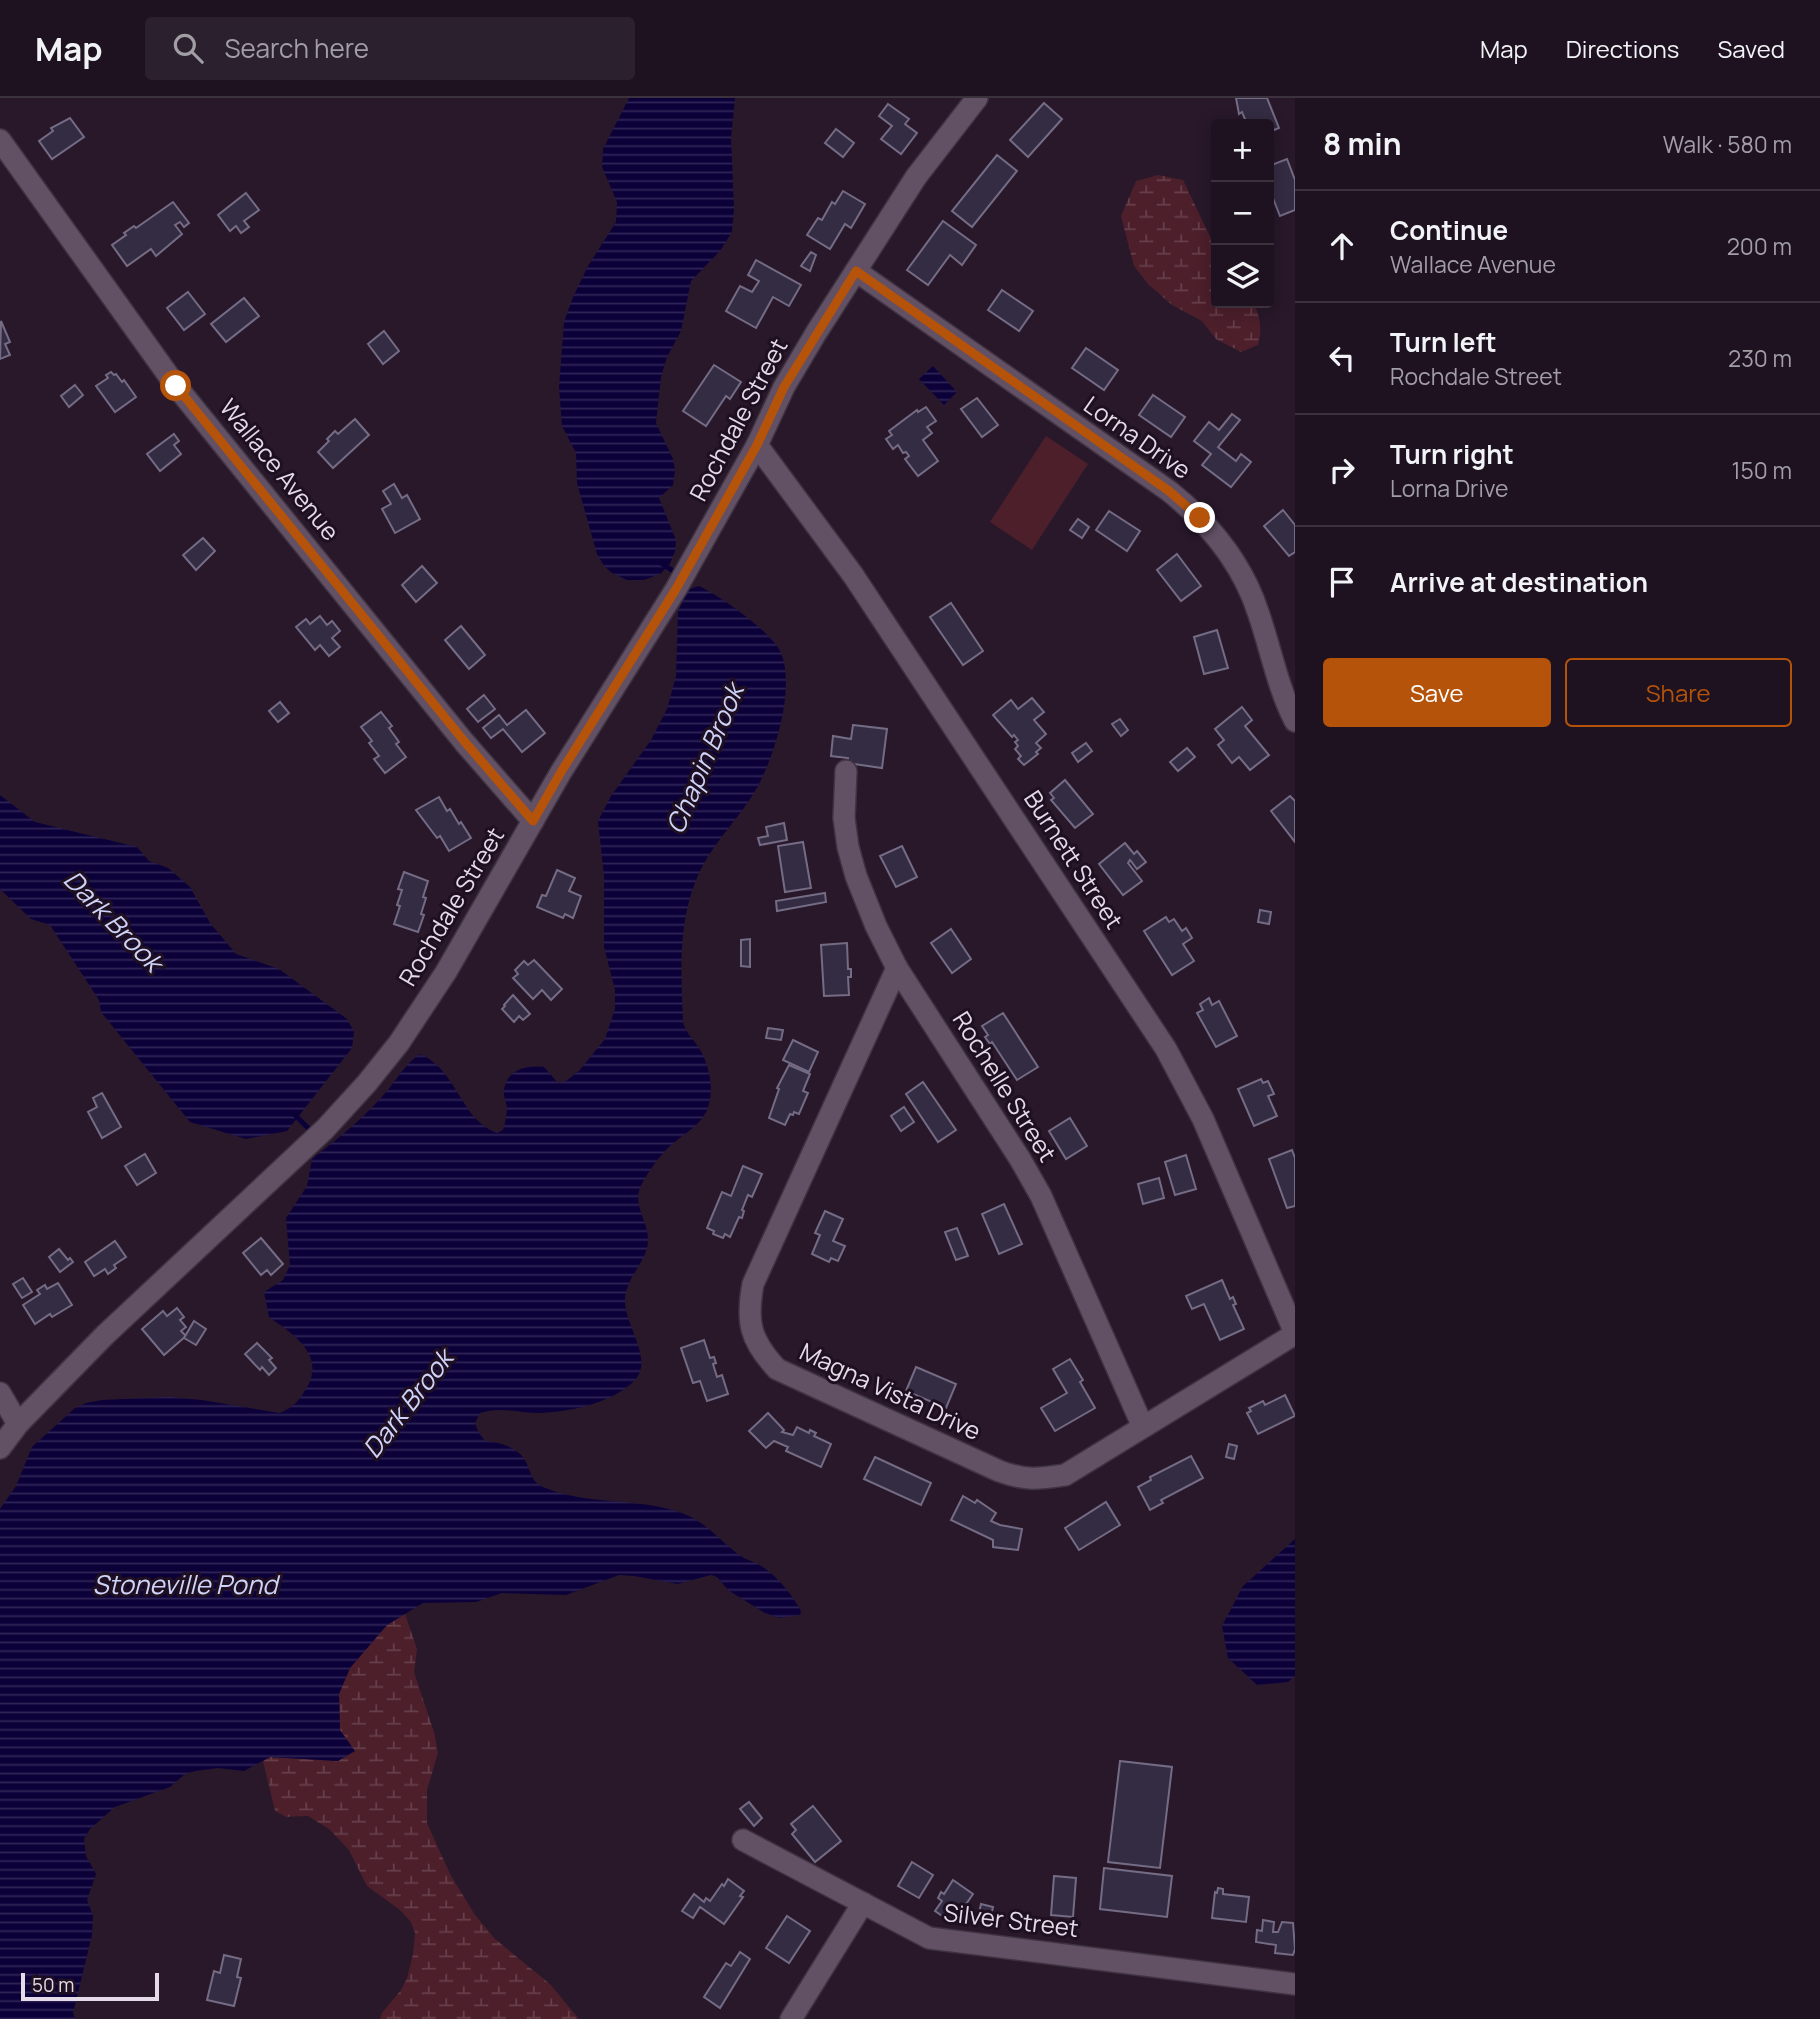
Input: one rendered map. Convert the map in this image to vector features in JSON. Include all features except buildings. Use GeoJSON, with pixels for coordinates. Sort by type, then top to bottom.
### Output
{"type":"FeatureCollection","features":[{"type":"Feature","properties":{"kind":"street","name":"Rochdale Street"},"geometry":{"type":"LineString","coordinates":[[0,1448],[18,1424],[105,1335],[319,1136],[367,1083],[408,1031],[446,972],[561,772],[676,589],[757,445],[784,387],[921,170],[977,98]]}},
{"type":"Feature","properties":{"kind":"street","name":"Wallace Avenue"},"geometry":{"type":"LineString","coordinates":[[0,140],[176,386],[464,741],[533,821]]}},
{"type":"Feature","properties":{"kind":"street","name":"Lorna Drive"},"geometry":{"type":"LineString","coordinates":[[856,271],[1169,491],[1200,518],[1228,553],[1258,611],[1273,668],[1295,721]]}},
{"type":"Feature","properties":{"kind":"street","name":"Burnett Street"},"geometry":{"type":"LineString","coordinates":[[757,445],[853,575],[1167,1049],[1203,1119],[1295,1333]]}},
{"type":"Feature","properties":{"kind":"street","name":"Rochelle Street"},"geometry":{"type":"LineString","coordinates":[[846,771],[844,818],[848,847],[867,905],[897,968],[1041,1196],[1143,1427]]}},
{"type":"Feature","properties":{"kind":"street","name":"Magna Vista Drive"},"geometry":{"type":"LineString","coordinates":[[897,968],[753,1284],[749,1314],[755,1340],[777,1369],[1018,1478],[1034,1480],[1065,1475],[1295,1333]]}},
{"type":"Feature","properties":{"kind":"street"},"geometry":{"type":"LineString","coordinates":[[0,1394],[18,1424]]}},
{"type":"Feature","properties":{"kind":"street","name":"Silver Street"},"geometry":{"type":"LineString","coordinates":[[743,1840],[929,1938],[1295,1984]]}},
{"type":"Feature","properties":{"kind":"street"},"geometry":{"type":"LineString","coordinates":[[791,2019],[863,1903]]}},
{"type":"Feature","properties":{"kind":"green space"},"geometry":{"type":"Polygon","coordinates":[[[1158,175],[1183,180],[1211,239],[1211,308],[1255,308],[1260,323],[1258,345],[1241,352],[1216,339],[1202,321],[1172,305],[1148,284],[1134,266],[1121,216],[1136,181],[1158,175]]]}},
{"type":"Feature","properties":{"kind":"green space"},"geometry":{"type":"Polygon","coordinates":[[[1046,436],[1088,464],[1032,550],[990,522],[1046,436]]]}},
{"type":"Feature","properties":{"kind":"green space"},"geometry":{"type":"Polygon","coordinates":[[[405,1614],[417,1649],[414,1672],[434,1732],[438,1753],[427,1790],[427,1823],[450,1874],[475,1915],[495,1939],[550,1984],[579,2019],[380,2019],[407,1978],[415,1933],[411,1922],[400,1910],[367,1886],[349,1850],[329,1829],[308,1816],[286,1817],[275,1811],[263,1761],[270,1757],[338,1761],[354,1751],[340,1730],[339,1694],[350,1668],[387,1625],[405,1614]]]}},
{"type":"Feature","properties":{"kind":"water"},"geometry":{"type":"Polygon","coordinates":[[[629,98],[735,98],[731,138],[734,208],[732,232],[720,251],[691,281],[681,331],[667,357],[661,377],[656,423],[673,459],[675,470],[673,485],[659,498],[676,540],[675,551],[670,564],[660,574],[644,580],[627,580],[612,573],[597,554],[577,483],[576,453],[562,426],[559,387],[564,322],[588,266],[616,222],[617,202],[602,167],[603,149],[629,98]]]}},
{"type":"Feature","properties":{"kind":"water"},"geometry":{"type":"Polygon","coordinates":[[[933,366],[957,392],[944,405],[919,379],[933,366]]]}},
{"type":"Feature","properties":{"kind":"water","name":"Stoneville Pond"},"geometry":{"type":"Polygon","coordinates":[[[699,586],[744,615],[776,645],[785,668],[786,685],[781,724],[762,777],[749,801],[703,865],[689,903],[682,942],[683,1022],[705,1060],[711,1093],[704,1116],[663,1153],[649,1172],[638,1196],[647,1232],[647,1248],[629,1283],[625,1299],[626,1310],[641,1354],[639,1374],[622,1390],[588,1406],[538,1413],[487,1411],[480,1413],[475,1423],[485,1441],[503,1444],[519,1453],[535,1481],[543,1487],[577,1497],[662,1507],[698,1521],[744,1558],[774,1576],[794,1599],[801,1611],[800,1615],[780,1618],[765,1613],[728,1590],[717,1577],[711,1575],[678,1584],[619,1575],[566,1595],[502,1593],[476,1602],[423,1603],[387,1625],[350,1668],[339,1694],[340,1730],[355,1751],[338,1761],[270,1757],[244,1771],[218,1768],[195,1771],[185,1774],[170,1787],[115,1807],[90,1829],[84,1839],[86,1856],[96,1874],[87,1900],[93,1916],[92,1935],[73,2013],[75,2019],[0,2019],[0,1509],[16,1486],[32,1447],[75,1408],[86,1403],[169,1397],[279,1413],[296,1402],[310,1380],[311,1358],[298,1340],[269,1317],[264,1292],[283,1280],[290,1265],[286,1218],[307,1186],[312,1159],[370,1110],[420,1054],[443,1071],[475,1118],[497,1133],[504,1127],[507,1107],[504,1090],[513,1073],[525,1068],[544,1067],[558,1083],[566,1081],[579,1071],[605,1039],[615,1009],[615,990],[604,947],[604,876],[598,821],[611,796],[651,740],[667,709],[676,676],[678,612],[690,589],[699,586]]]}},
{"type":"Feature","properties":{"kind":"water"},"geometry":{"type":"Polygon","coordinates":[[[0,795],[35,822],[137,847],[149,861],[168,868],[190,887],[210,923],[236,954],[279,969],[347,1019],[354,1032],[352,1048],[287,1131],[246,1139],[190,1122],[101,1012],[99,1000],[50,925],[31,919],[0,889],[0,795]]]}},
{"type":"Feature","properties":{"kind":"water"},"geometry":{"type":"Polygon","coordinates":[[[1295,1539],[1295,1676],[1288,1682],[1257,1685],[1228,1658],[1222,1626],[1243,1586],[1295,1539]]]}},
{"type":"Feature","properties":{"kind":"waterway","name":"Chapin Brook"},"geometry":{"type":"LineString","coordinates":[[661,563],[679,575]]}},
{"type":"Feature","properties":{"kind":"waterway","name":"Dark Brook"},"geometry":{"type":"LineString","coordinates":[[293,1113],[313,1133]]}},
{"type":"Feature","properties":{"kind":"route"},"geometry":{"type":"LineString","coordinates":[[176,386],[464,741],[533,821],[676,589],[757,445],[784,387],[856,271],[1169,491],[1200,518]]}}]}
